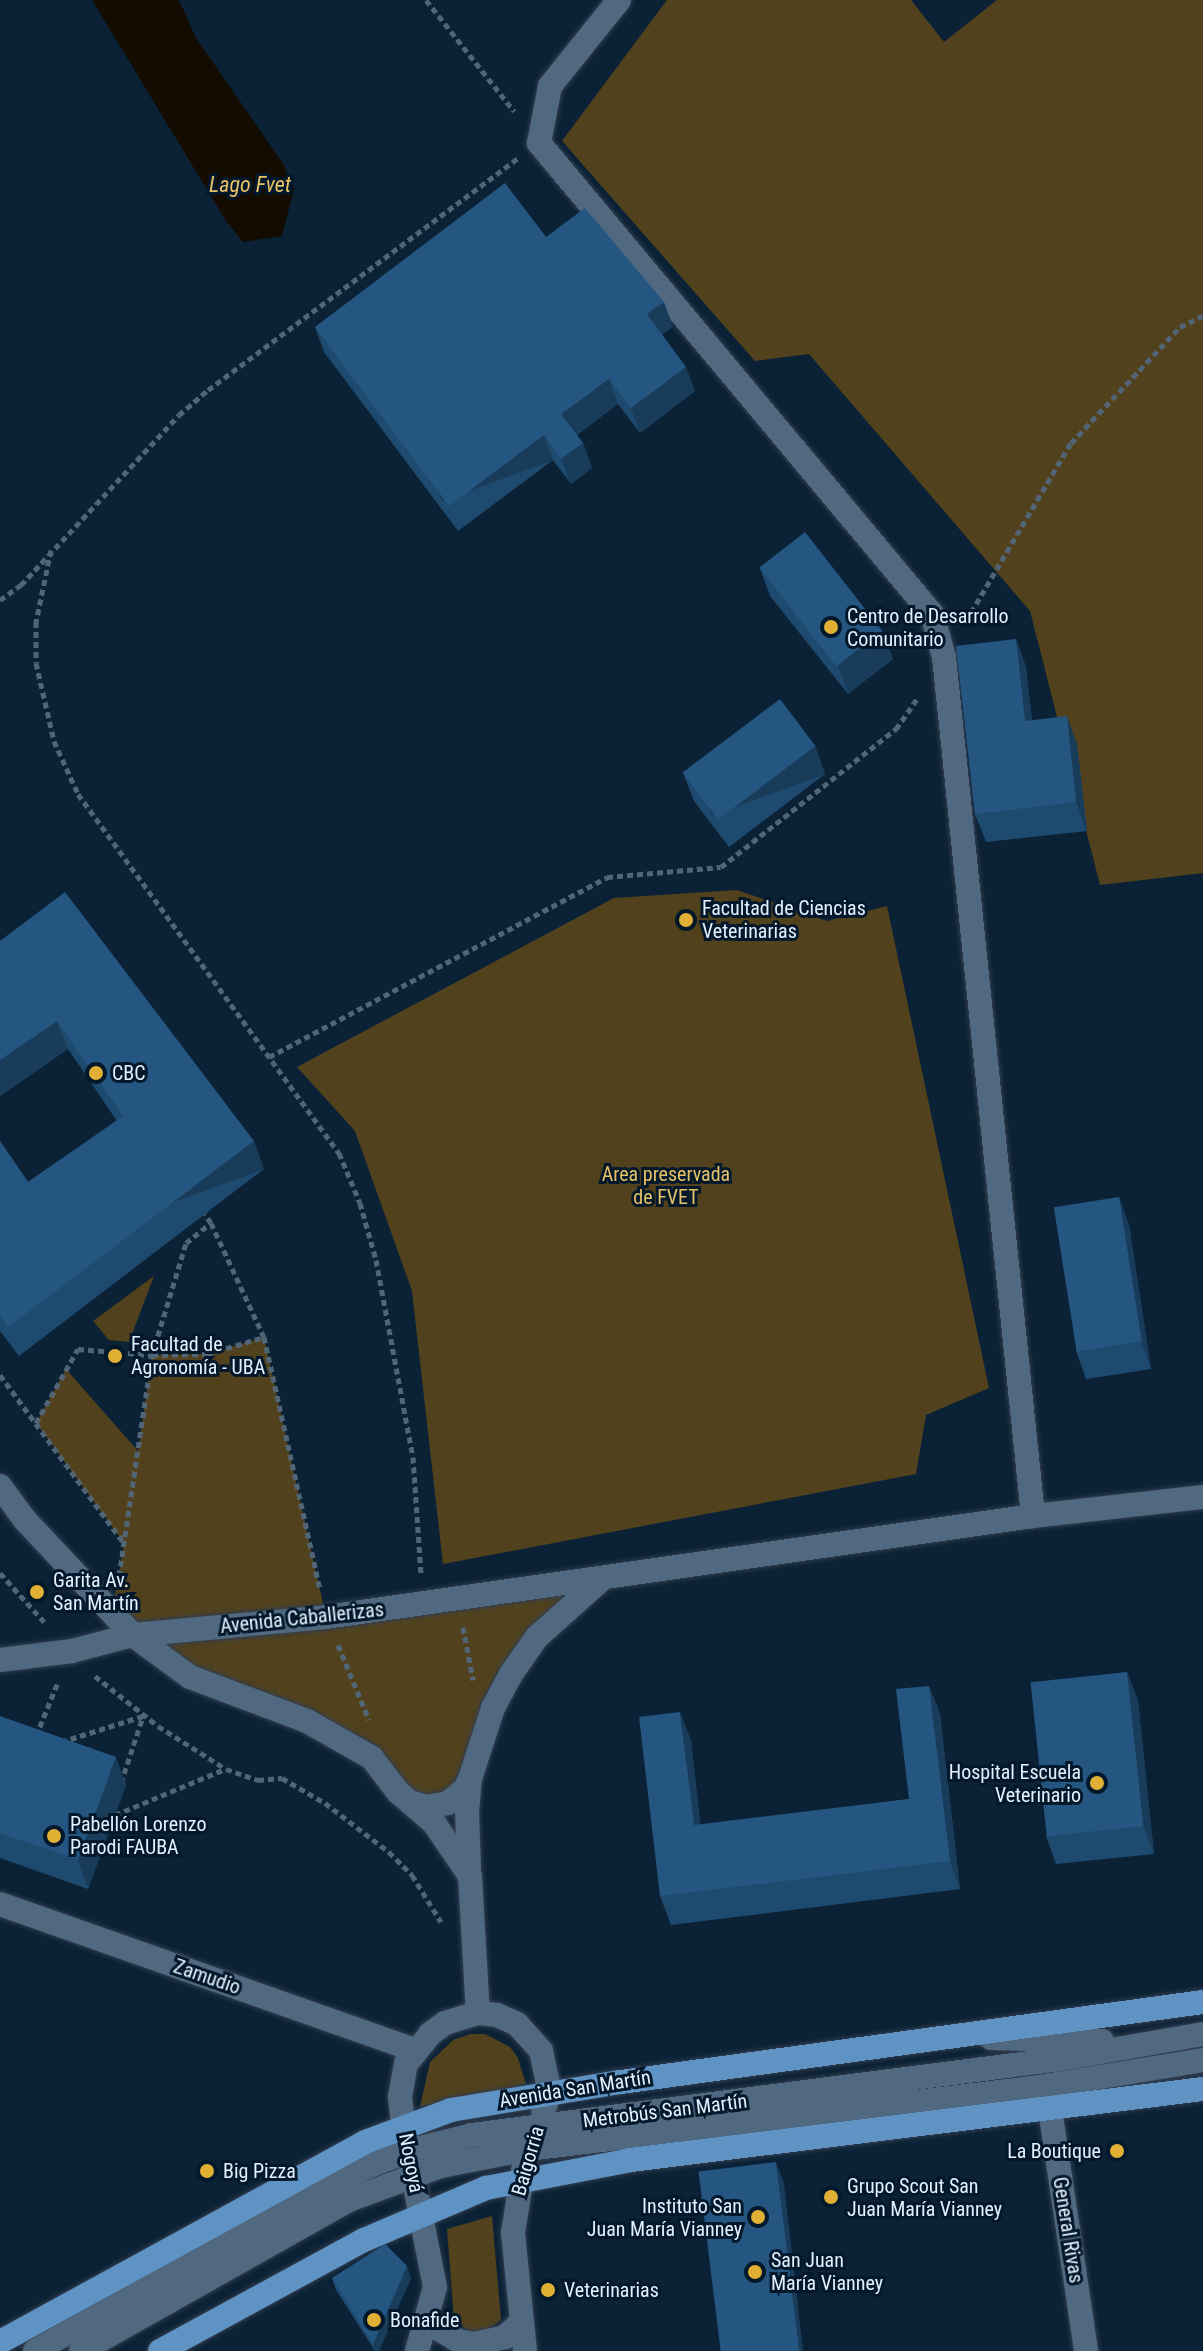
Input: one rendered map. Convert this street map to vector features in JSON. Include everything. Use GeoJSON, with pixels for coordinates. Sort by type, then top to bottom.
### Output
{"type":"FeatureCollection","features":[{"type":"Feature","properties":{"kind":"main road","name":"Avenida San Martín"},"geometry":{"type":"LineString","coordinates":[[0,2342],[365,2142],[403,2125],[451,2110],[941,2036],[1203,2002]]}},
{"type":"Feature","properties":{"kind":"main road"},"geometry":{"type":"LineString","coordinates":[[160,2351],[364,2240],[475,2192],[519,2180],[631,2160],[1203,2089]]}},
{"type":"Feature","properties":{"kind":"street"},"geometry":{"type":"LineString","coordinates":[[619,0],[550,86],[539,143],[932,614],[944,657],[1033,1516]]}},
{"type":"Feature","properties":{"kind":"street"},"geometry":{"type":"LineString","coordinates":[[0,1486],[25,1520],[133,1635],[190,1677],[307,1721],[372,1758],[410,1802],[434,1823],[470,1876]]}},
{"type":"Feature","properties":{"kind":"street","name":"Avenida Caballerizas"},"geometry":{"type":"LineString","coordinates":[[0,1660],[72,1651],[133,1635],[326,1617],[1033,1516],[1203,1497]]}},
{"type":"Feature","properties":{"kind":"street"},"geometry":{"type":"LineString","coordinates":[[410,1802],[426,1807],[448,1803],[465,1789],[483,1734],[511,1674],[537,1637],[604,1578]]}},
{"type":"Feature","properties":{"kind":"street"},"geometry":{"type":"LineString","coordinates":[[470,1779],[467,1812],[478,2013]]}},
{"type":"Feature","properties":{"kind":"street","name":"Zamudio"},"geometry":{"type":"LineString","coordinates":[[0,1904],[414,2050]]}},
{"type":"Feature","properties":{"kind":"street"},"geometry":{"type":"LineString","coordinates":[[414,2050],[445,2023],[478,2013],[497,2015],[517,2024],[532,2037],[547,2066],[550,2093]]}},
{"type":"Feature","properties":{"kind":"street","name":"Metrobús San Martín"},"geometry":{"type":"LineString","coordinates":[[532,2138],[1060,2059],[1203,2034]]}},
{"type":"Feature","properties":{"kind":"street","name":"Metrobús San Martín"},"geometry":{"type":"LineString","coordinates":[[941,2036],[1152,2043]]}},
{"type":"Feature","properties":{"kind":"street","name":"Nogoyá"},"geometry":{"type":"LineString","coordinates":[[414,2050],[406,2064],[400,2097],[410,2162],[434,2273],[427,2322],[417,2351]]}},
{"type":"Feature","properties":{"kind":"street","name":"Metrobús San Martín"},"geometry":{"type":"LineString","coordinates":[[81,2351],[349,2200],[410,2162],[472,2135],[532,2138],[1040,2087],[1203,2060]]}},
{"type":"Feature","properties":{"kind":"street","name":"Baigorria"},"geometry":{"type":"LineString","coordinates":[[525,2351],[513,2233],[519,2180],[550,2093]]}},
{"type":"Feature","properties":{"kind":"street","name":"General Rivas"},"geometry":{"type":"LineString","coordinates":[[1050,2109],[1086,2351]]}},
{"type":"Feature","properties":{"kind":"street","name":"Metrobús San Martín"},"geometry":{"type":"LineString","coordinates":[[35,2351],[362,2169],[410,2162]]}},
{"type":"Feature","properties":{"kind":"street"},"geometry":{"type":"LineString","coordinates":[[427,2322],[459,2341],[475,2344],[505,2337],[521,2322]]}},
{"type":"Feature","properties":{"kind":"path"},"geometry":{"type":"LineString","coordinates":[[0,600],[21,585],[179,415],[208,390],[539,143],[426,0]]}},
{"type":"Feature","properties":{"kind":"path"},"geometry":{"type":"LineString","coordinates":[[269,1057],[607,877],[721,867],[896,729],[944,657],[1071,443],[1180,327],[1203,316]]}},
{"type":"Feature","properties":{"kind":"path"},"geometry":{"type":"LineString","coordinates":[[51,550],[36,622],[36,663],[54,741],[78,794],[339,1153],[368,1232],[413,1457],[423,1603]]}},
{"type":"Feature","properties":{"kind":"path"},"geometry":{"type":"LineString","coordinates":[[205,1214],[264,1337],[326,1617],[374,1733]]}},
{"type":"Feature","properties":{"kind":"path"},"geometry":{"type":"LineString","coordinates":[[112,1613],[152,1355],[186,1243],[211,1223]]}},
{"type":"Feature","properties":{"kind":"path"},"geometry":{"type":"LineString","coordinates":[[36,1423],[78,1349],[152,1355],[207,1354],[264,1337]]}},
{"type":"Feature","properties":{"kind":"path"},"geometry":{"type":"LineString","coordinates":[[0,1375],[124,1543]]}},
{"type":"Feature","properties":{"kind":"path"},"geometry":{"type":"LineString","coordinates":[[0,1573],[111,1690],[143,1715],[226,1769],[258,1780],[282,1778],[325,1803],[389,1852],[431,1900],[445,1929]]}},
{"type":"Feature","properties":{"kind":"path"},"geometry":{"type":"LineString","coordinates":[[458,1598],[483,1734]]}},
{"type":"Feature","properties":{"kind":"path"},"geometry":{"type":"LineString","coordinates":[[35,1737],[72,1651]]}},
{"type":"Feature","properties":{"kind":"path"},"geometry":{"type":"LineString","coordinates":[[58,1742],[143,1715]]}},
{"type":"Feature","properties":{"kind":"path"},"geometry":{"type":"LineString","coordinates":[[121,1784],[143,1715]]}},
{"type":"Feature","properties":{"kind":"path"},"geometry":{"type":"LineString","coordinates":[[115,1815],[226,1769]]}},
{"type":"Feature","properties":{"kind":"green space"},"geometry":{"type":"Polygon","coordinates":[[[667,0],[911,0],[944,42],[997,0],[1203,0],[1203,873],[1100,885],[1030,611],[809,354],[755,361],[562,141],[667,0]]]}},
{"type":"Feature","properties":{"kind":"green space","name":"Area preservada de FVET"},"geometry":{"type":"Polygon","coordinates":[[[737,890],[827,921],[887,906],[989,1388],[926,1415],[916,1474],[443,1564],[412,1291],[355,1131],[297,1067],[614,898],[737,890]]]}},
{"type":"Feature","properties":{"kind":"green space"},"geometry":{"type":"Polygon","coordinates":[[[154,1276],[129,1342],[109,1340],[93,1321],[154,1276]]]}},
{"type":"Feature","properties":{"kind":"green space"},"geometry":{"type":"Polygon","coordinates":[[[264,1337],[326,1617],[604,1578],[537,1637],[470,1779],[426,1807],[372,1758],[228,1691],[112,1613],[124,1543],[36,1423],[66,1369],[138,1451],[152,1355],[207,1354],[264,1337]]]}},
{"type":"Feature","properties":{"kind":"green space"},"geometry":{"type":"Polygon","coordinates":[[[470,2034],[485,2034],[510,2047],[518,2058],[526,2084],[420,2107],[430,2062],[453,2040],[470,2034]]]}},
{"type":"Feature","properties":{"kind":"green space"},"geometry":{"type":"Polygon","coordinates":[[[492,2216],[501,2320],[484,2332],[473,2333],[454,2321],[447,2229],[492,2216]]]}},
{"type":"Feature","properties":{"kind":"water","name":"Lago Fvet"},"geometry":{"type":"Polygon","coordinates":[[[92,0],[179,0],[196,38],[284,165],[294,189],[282,236],[243,242],[226,221],[92,0]]]}},
{"type":"Feature","properties":{"kind":"building"},"geometry":{"type":"Polygon","coordinates":[[[505,183],[546,237],[585,208],[664,302],[647,314],[686,367],[631,408],[609,379],[561,414],[583,443],[561,459],[544,435],[449,506],[315,327],[505,183]]]}},
{"type":"Feature","properties":{"kind":"building","name":"Centro de Desarrollo Comunitario"},"geometry":{"type":"Polygon","coordinates":[[[805,532],[882,631],[836,666],[759,568],[805,532]]]}},
{"type":"Feature","properties":{"kind":"building"},"geometry":{"type":"Polygon","coordinates":[[[1016,639],[1025,721],[1067,716],[1076,802],[975,814],[956,646],[1016,639]]]}},
{"type":"Feature","properties":{"kind":"building"},"geometry":{"type":"Polygon","coordinates":[[[780,699],[816,746],[718,820],[683,772],[780,699]]]}},
{"type":"Feature","properties":{"kind":"building","name":"CBC"},"geometry":{"type":"Polygon","coordinates":[[[65,892],[254,1141],[8,1327],[0,1316],[0,1141],[28,1182],[123,1116],[57,1021],[0,1060],[0,941],[65,892]]]}},
{"type":"Feature","properties":{"kind":"building"},"geometry":{"type":"Polygon","coordinates":[[[1119,1197],[1142,1341],[1077,1352],[1054,1207],[1119,1197]]]}},
{"type":"Feature","properties":{"kind":"building","name":"Hospital Escuela Veterinario"},"geometry":{"type":"Polygon","coordinates":[[[1127,1672],[1143,1826],[1047,1836],[1031,1682],[1127,1672]]]}},
{"type":"Feature","properties":{"kind":"building"},"geometry":{"type":"Polygon","coordinates":[[[929,1686],[950,1861],[660,1896],[639,1717],[680,1712],[694,1825],[909,1799],[896,1689],[929,1686]]]}},
{"type":"Feature","properties":{"kind":"building","name":"Pabellón Lorenzo Parodi FAUBA"},"geometry":{"type":"Polygon","coordinates":[[[0,1716],[116,1757],[78,1860],[0,1833],[0,1716]]]}},
{"type":"Feature","properties":{"kind":"building","name":"San Juan María Vianney"},"geometry":{"type":"Polygon","coordinates":[[[776,2162],[799,2351],[721,2351],[699,2172],[776,2162]]]}},
{"type":"Feature","properties":{"kind":"building","name":"Bonafide"},"geometry":{"type":"Polygon","coordinates":[[[385,2244],[407,2266],[373,2344],[332,2278],[385,2244]]]}},
{"type":"Feature","properties":{"kind":"place","name":"Centro de Desarrollo Comunitario"},"geometry":{"type":"Point","coordinates":[831,627]}},
{"type":"Feature","properties":{"kind":"place","name":"Facultad de Ciencias Veterinarias"},"geometry":{"type":"Point","coordinates":[686,920]}},
{"type":"Feature","properties":{"kind":"place","name":"CBC"},"geometry":{"type":"Point","coordinates":[96,1073]}},
{"type":"Feature","properties":{"kind":"place","name":"Facultad de Agronomía - UBA"},"geometry":{"type":"Point","coordinates":[115,1356]}},
{"type":"Feature","properties":{"kind":"place","name":"Garita Av. San Martín"},"geometry":{"type":"Point","coordinates":[37,1592]}},
{"type":"Feature","properties":{"kind":"place","name":"Hospital Escuela Veterinario"},"geometry":{"type":"Point","coordinates":[1097,1783]}},
{"type":"Feature","properties":{"kind":"place","name":"Pabellón Lorenzo Parodi FAUBA"},"geometry":{"type":"Point","coordinates":[54,1836]}},
{"type":"Feature","properties":{"kind":"place","name":"La Boutique"},"geometry":{"type":"Point","coordinates":[1117,2151]}},
{"type":"Feature","properties":{"kind":"place","name":"Big Pizza"},"geometry":{"type":"Point","coordinates":[207,2171]}},
{"type":"Feature","properties":{"kind":"place","name":"Grupo Scout San Juan María Vianney"},"geometry":{"type":"Point","coordinates":[831,2197]}},
{"type":"Feature","properties":{"kind":"place","name":"Instituto San Juan María Vianney"},"geometry":{"type":"Point","coordinates":[758,2217]}},
{"type":"Feature","properties":{"kind":"place","name":"San Juan María Vianney"},"geometry":{"type":"Point","coordinates":[755,2272]}},
{"type":"Feature","properties":{"kind":"place","name":"Veterinarias"},"geometry":{"type":"Point","coordinates":[548,2290]}},
{"type":"Feature","properties":{"kind":"place","name":"Bonafide"},"geometry":{"type":"Point","coordinates":[374,2320]}}]}
